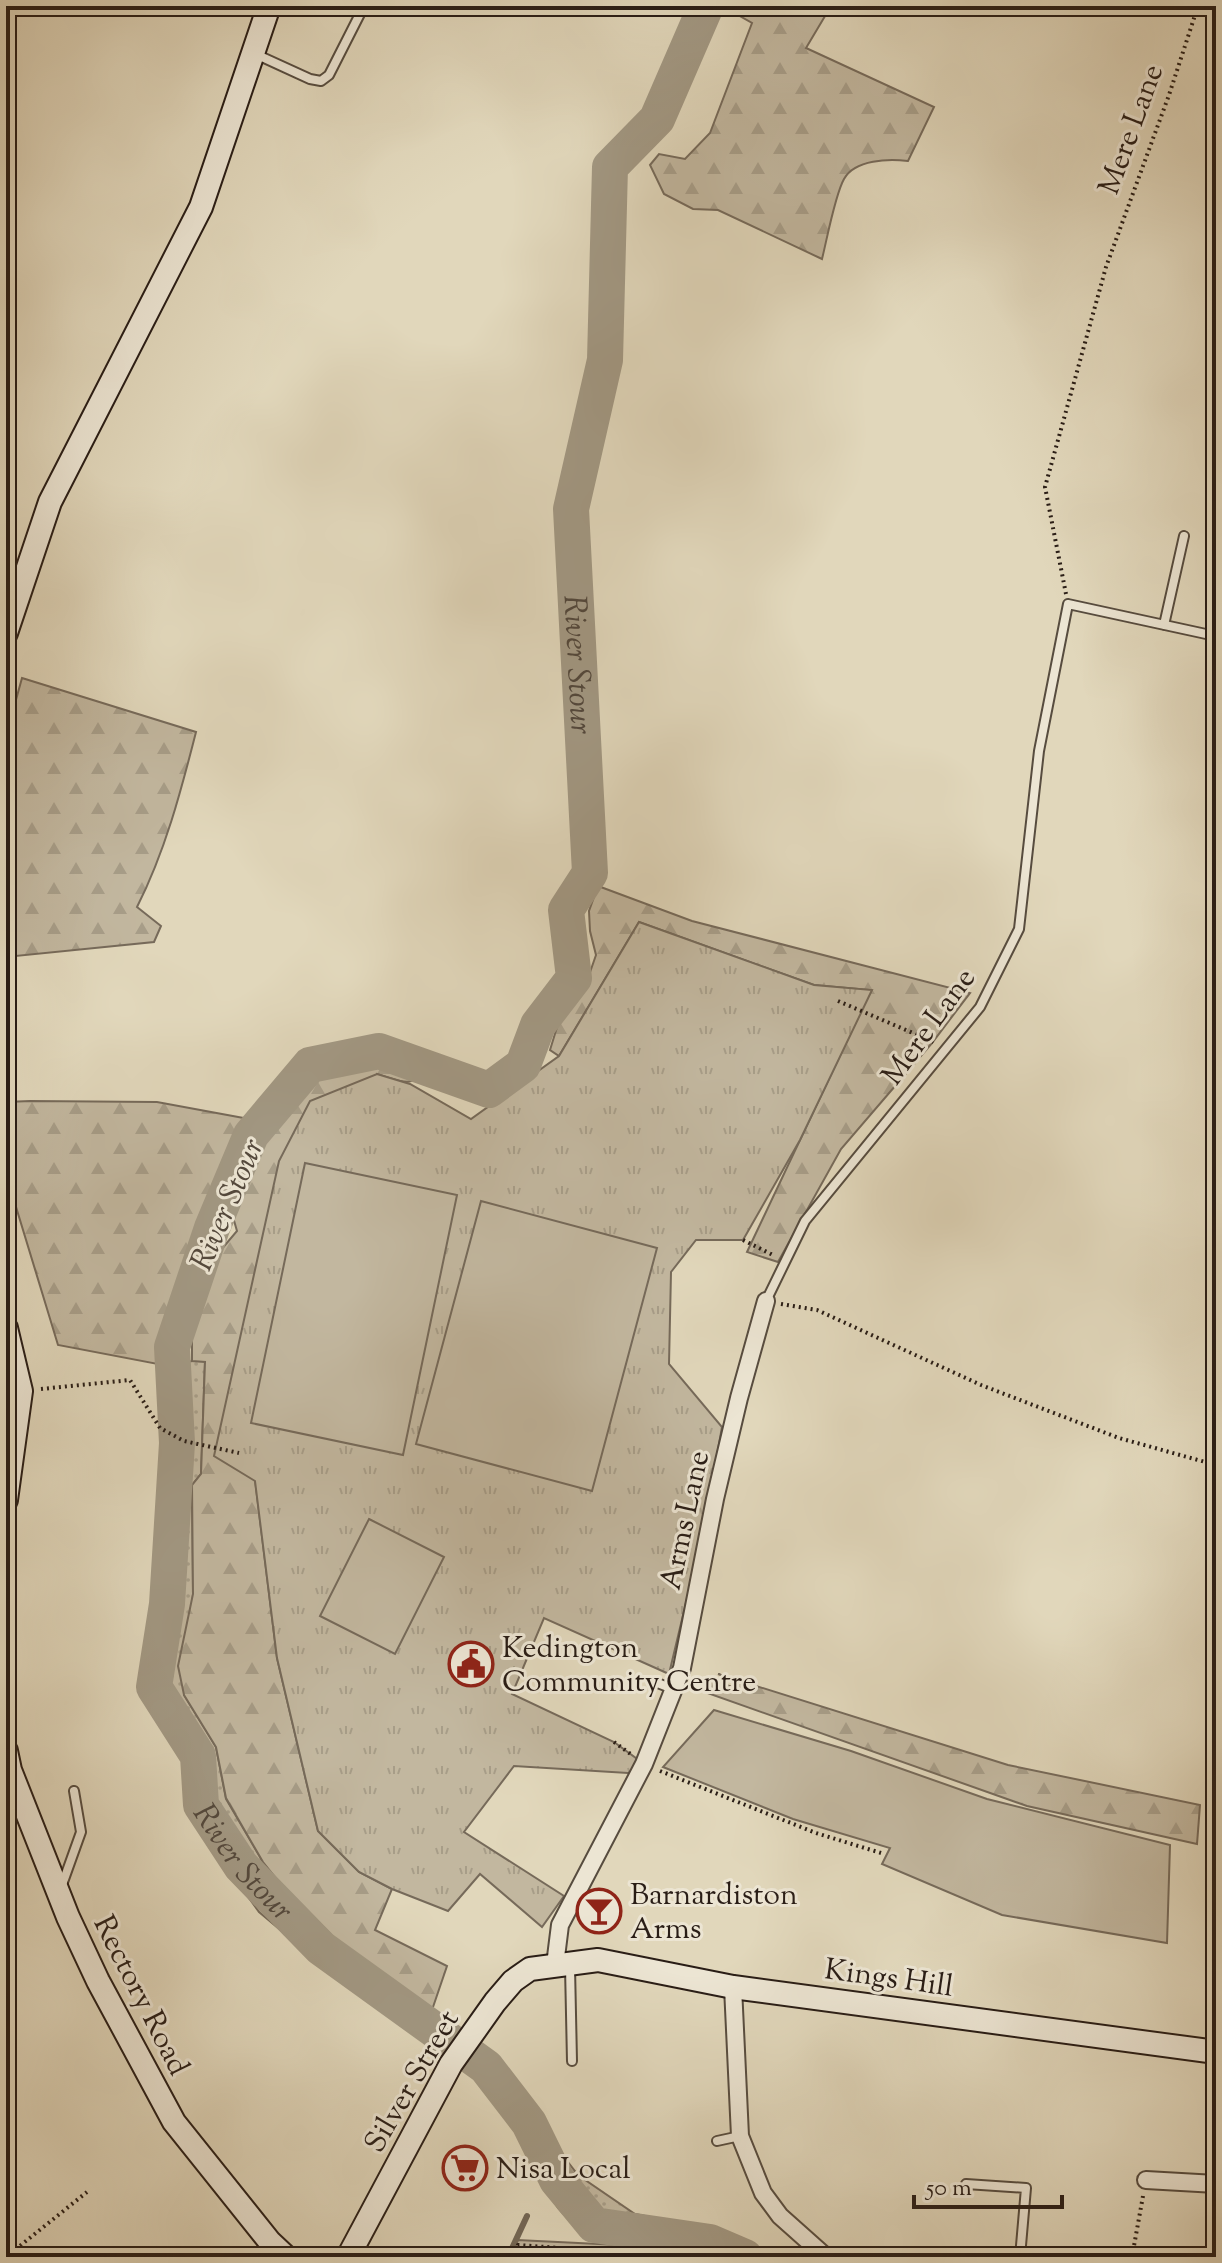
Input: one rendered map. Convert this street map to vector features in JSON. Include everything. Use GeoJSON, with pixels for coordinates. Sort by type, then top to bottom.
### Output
{"type":"FeatureCollection","features":[{"type":"Feature","properties":{"kind":"street"},"geometry":{"type":"LineString","coordinates":[[6,633],[50,502],[201,207],[269,6]]}},
{"type":"Feature","properties":{"kind":"street","name":"Arms Lane"},"geometry":{"type":"LineString","coordinates":[[562,1964],[560,1925],[644,1764],[666,1687],[682,1668],[715,1499],[766,1301]]}},
{"type":"Feature","properties":{"kind":"street"},"geometry":{"type":"LineString","coordinates":[[6,1328],[21,1391],[6,1500]]}},
{"type":"Feature","properties":{"kind":"street","name":"Rectory Road"},"geometry":{"type":"LineString","coordinates":[[7,1764],[98,1981],[174,2122],[276,2252]]}},
{"type":"Feature","properties":{"kind":"street","name":"Kings Hill"},"geometry":{"type":"LineString","coordinates":[[562,1964],[598,1960],[733,1987],[1216,2052]]}},
{"type":"Feature","properties":{"kind":"street","name":"Silver Street"},"geometry":{"type":"LineString","coordinates":[[348,2257],[471,2032],[513,1981],[530,1969],[562,1964]]}},
{"type":"Feature","properties":{"kind":"street"},"geometry":{"type":"LineString","coordinates":[[733,1987],[740,2136],[763,2193],[780,2216],[826,2257]]}},
{"type":"Feature","properties":{"kind":"street"},"geometry":{"type":"LineString","coordinates":[[1146,2180],[1216,2184]]}},
{"type":"Feature","properties":{"kind":"lane"},"geometry":{"type":"LineString","coordinates":[[253,53],[321,81],[329,75],[362,10]]}},
{"type":"Feature","properties":{"kind":"lane"},"geometry":{"type":"LineString","coordinates":[[1164,625],[1184,536]]}},
{"type":"Feature","properties":{"kind":"lane"},"geometry":{"type":"LineString","coordinates":[[1068,604],[1206,634],[1216,630]]}},
{"type":"Feature","properties":{"kind":"lane","name":"Mere Lane"},"geometry":{"type":"LineString","coordinates":[[766,1301],[805,1221],[980,1007],[1019,929],[1039,751],[1068,604]]}},
{"type":"Feature","properties":{"kind":"lane"},"geometry":{"type":"LineString","coordinates":[[59,1893],[81,1832],[74,1791]]}},
{"type":"Feature","properties":{"kind":"lane"},"geometry":{"type":"LineString","coordinates":[[562,1964],[572,2061]]}},
{"type":"Feature","properties":{"kind":"lane"},"geometry":{"type":"LineString","coordinates":[[717,2141],[740,2136]]}},
{"type":"Feature","properties":{"kind":"lane"},"geometry":{"type":"LineString","coordinates":[[966,2184],[1026,2188],[1020,2257]]}},
{"type":"Feature","properties":{"kind":"path","name":"Mere Lane"},"geometry":{"type":"LineString","coordinates":[[1068,604],[1045,487],[1106,267],[1198,6]]}},
{"type":"Feature","properties":{"kind":"path"},"geometry":{"type":"LineString","coordinates":[[838,1001],[947,1047]]}},
{"type":"Feature","properties":{"kind":"path"},"geometry":{"type":"LineString","coordinates":[[743,1240],[786,1261]]}},
{"type":"Feature","properties":{"kind":"path"},"geometry":{"type":"LineString","coordinates":[[766,1301],[817,1310],[995,1390],[1119,1438],[1216,1465]]}},
{"type":"Feature","properties":{"kind":"path"},"geometry":{"type":"LineString","coordinates":[[21,1391],[130,1380],[160,1428],[184,1441],[239,1453]]}},
{"type":"Feature","properties":{"kind":"path"},"geometry":{"type":"LineString","coordinates":[[644,1764],[803,1828],[881,1853]]}},
{"type":"Feature","properties":{"kind":"path"},"geometry":{"type":"LineString","coordinates":[[1132,2257],[1146,2180]]}},
{"type":"Feature","properties":{"kind":"path"},"geometry":{"type":"LineString","coordinates":[[6,2257],[87,2192]]}},
{"type":"Feature","properties":{"kind":"path"},"geometry":{"type":"LineString","coordinates":[[514,2257],[518,2245],[588,2250],[619,2257]]}},
{"type":"Feature","properties":{"kind":"green space"},"geometry":{"type":"Polygon","coordinates":[[[722,6],[831,6],[806,48],[934,107],[908,161],[864,164],[849,172],[834,206],[822,259],[718,210],[693,209],[664,194],[650,165],[659,154],[685,159],[710,133],[752,23],[722,6]]]}},
{"type":"Feature","properties":{"kind":"green space"},"geometry":{"type":"Polygon","coordinates":[[[22,678],[196,732],[164,843],[137,907],[161,926],[154,942],[6,957],[6,736],[22,678]]]}},
{"type":"Feature","properties":{"kind":"green space"},"geometry":{"type":"Polygon","coordinates":[[[598,886],[692,921],[970,993],[932,1043],[841,1149],[778,1262],[747,1252],[871,990],[814,985],[639,922],[559,1056],[550,1050],[562,1011],[588,978],[596,955],[589,911],[598,886]]]}},
{"type":"Feature","properties":{"kind":"green space"},"geometry":{"type":"Polygon","coordinates":[[[639,922],[814,985],[872,990],[800,1140],[743,1240],[696,1240],[671,1272],[669,1364],[722,1427],[705,1523],[669,1674],[544,1618],[512,1694],[614,1742],[644,1764],[628,1773],[514,1766],[464,1832],[564,1896],[542,1927],[480,1874],[448,1911],[359,1872],[318,1831],[277,1658],[255,1481],[214,1456],[279,1161],[310,1101],[377,1074],[410,1084],[471,1119],[559,1056],[639,922]]]}},
{"type":"Feature","properties":{"kind":"green space"},"geometry":{"type":"Polygon","coordinates":[[[383,1055],[430,1067],[417,1078],[406,1082],[377,1074],[255,1480],[277,1658],[318,1831],[359,1872],[392,1889],[375,1930],[447,1966],[432,2010],[355,1959],[263,1862],[226,1798],[216,1747],[184,1695],[178,1666],[193,1594],[192,1485],[201,1474],[205,1362],[192,1361],[192,1317],[220,1251],[237,1231],[231,1210],[245,1171],[268,1138],[265,1131],[281,1103],[301,1083],[327,1068],[355,1059],[383,1055]]]}},
{"type":"Feature","properties":{"kind":"green space"},"geometry":{"type":"Polygon","coordinates":[[[6,1102],[157,1102],[249,1119],[237,1139],[178,1308],[179,1344],[168,1366],[58,1345],[6,1174],[6,1102]]]}},
{"type":"Feature","properties":{"kind":"green space"},"geometry":{"type":"Polygon","coordinates":[[[305,1163],[457,1195],[403,1455],[251,1423],[305,1163]]]}},
{"type":"Feature","properties":{"kind":"green space"},"geometry":{"type":"Polygon","coordinates":[[[481,1201],[657,1248],[592,1491],[416,1444],[481,1201]]]}},
{"type":"Feature","properties":{"kind":"green space"},"geometry":{"type":"Polygon","coordinates":[[[205,1361],[201,1474],[192,1485],[193,1594],[184,1695],[216,1747],[226,1799],[263,1862],[355,1959],[462,2030],[446,2054],[431,2038],[315,1959],[259,1912],[220,1858],[196,1800],[187,1757],[151,1696],[148,1670],[159,1597],[168,1366],[205,1361]]]}},
{"type":"Feature","properties":{"kind":"green space"},"geometry":{"type":"Polygon","coordinates":[[[369,1519],[444,1557],[395,1654],[320,1616],[369,1519]]]}},
{"type":"Feature","properties":{"kind":"green space"},"geometry":{"type":"Polygon","coordinates":[[[718,1674],[1008,1765],[1200,1805],[1197,1844],[1027,1806],[699,1690],[707,1678],[735,1688],[737,1681],[718,1674]]]}},
{"type":"Feature","properties":{"kind":"green space"},"geometry":{"type":"Polygon","coordinates":[[[714,1710],[851,1751],[987,1799],[1170,1845],[1167,1943],[1002,1915],[882,1864],[890,1848],[793,1819],[663,1767],[714,1710]]]}},
{"type":"Feature","properties":{"kind":"green space"},"geometry":{"type":"Polygon","coordinates":[[[474,2045],[578,2175],[635,2214],[702,2227],[768,2257],[721,2257],[709,2252],[628,2242],[588,2230],[571,2220],[555,2203],[540,2162],[516,2123],[463,2066],[474,2045]]]}},
{"type":"Feature","properties":{"kind":"green space"},"geometry":{"type":"Polygon","coordinates":[[[517,2240],[639,2246],[655,2257],[508,2257],[517,2240]]]}},
{"type":"Feature","properties":{"kind":"waterway","name":"River Stour"},"geometry":{"type":"LineString","coordinates":[[706,6],[657,119],[610,167],[605,360],[571,509],[590,873],[566,910],[574,978],[538,1025],[523,1065],[489,1090],[379,1051],[310,1065],[251,1135],[212,1228],[172,1347],[177,1443],[167,1604],[154,1687],[198,1756],[201,1805],[241,1866],[321,1948],[486,2067],[529,2123],[557,2180],[594,2225],[710,2242],[745,2257]]}},
{"type":"Feature","properties":{"kind":"waterway"},"geometry":{"type":"LineString","coordinates":[[508,2257],[527,2216]]}},
{"type":"Feature","properties":{"kind":"place","name":"Kedington Community Centre"},"geometry":{"type":"Point","coordinates":[471,1664]}},
{"type":"Feature","properties":{"kind":"place","name":"Barnardiston Arms"},"geometry":{"type":"Point","coordinates":[599,1911]}},
{"type":"Feature","properties":{"kind":"place","name":"Nisa Local"},"geometry":{"type":"Point","coordinates":[465,2168]}}]}
